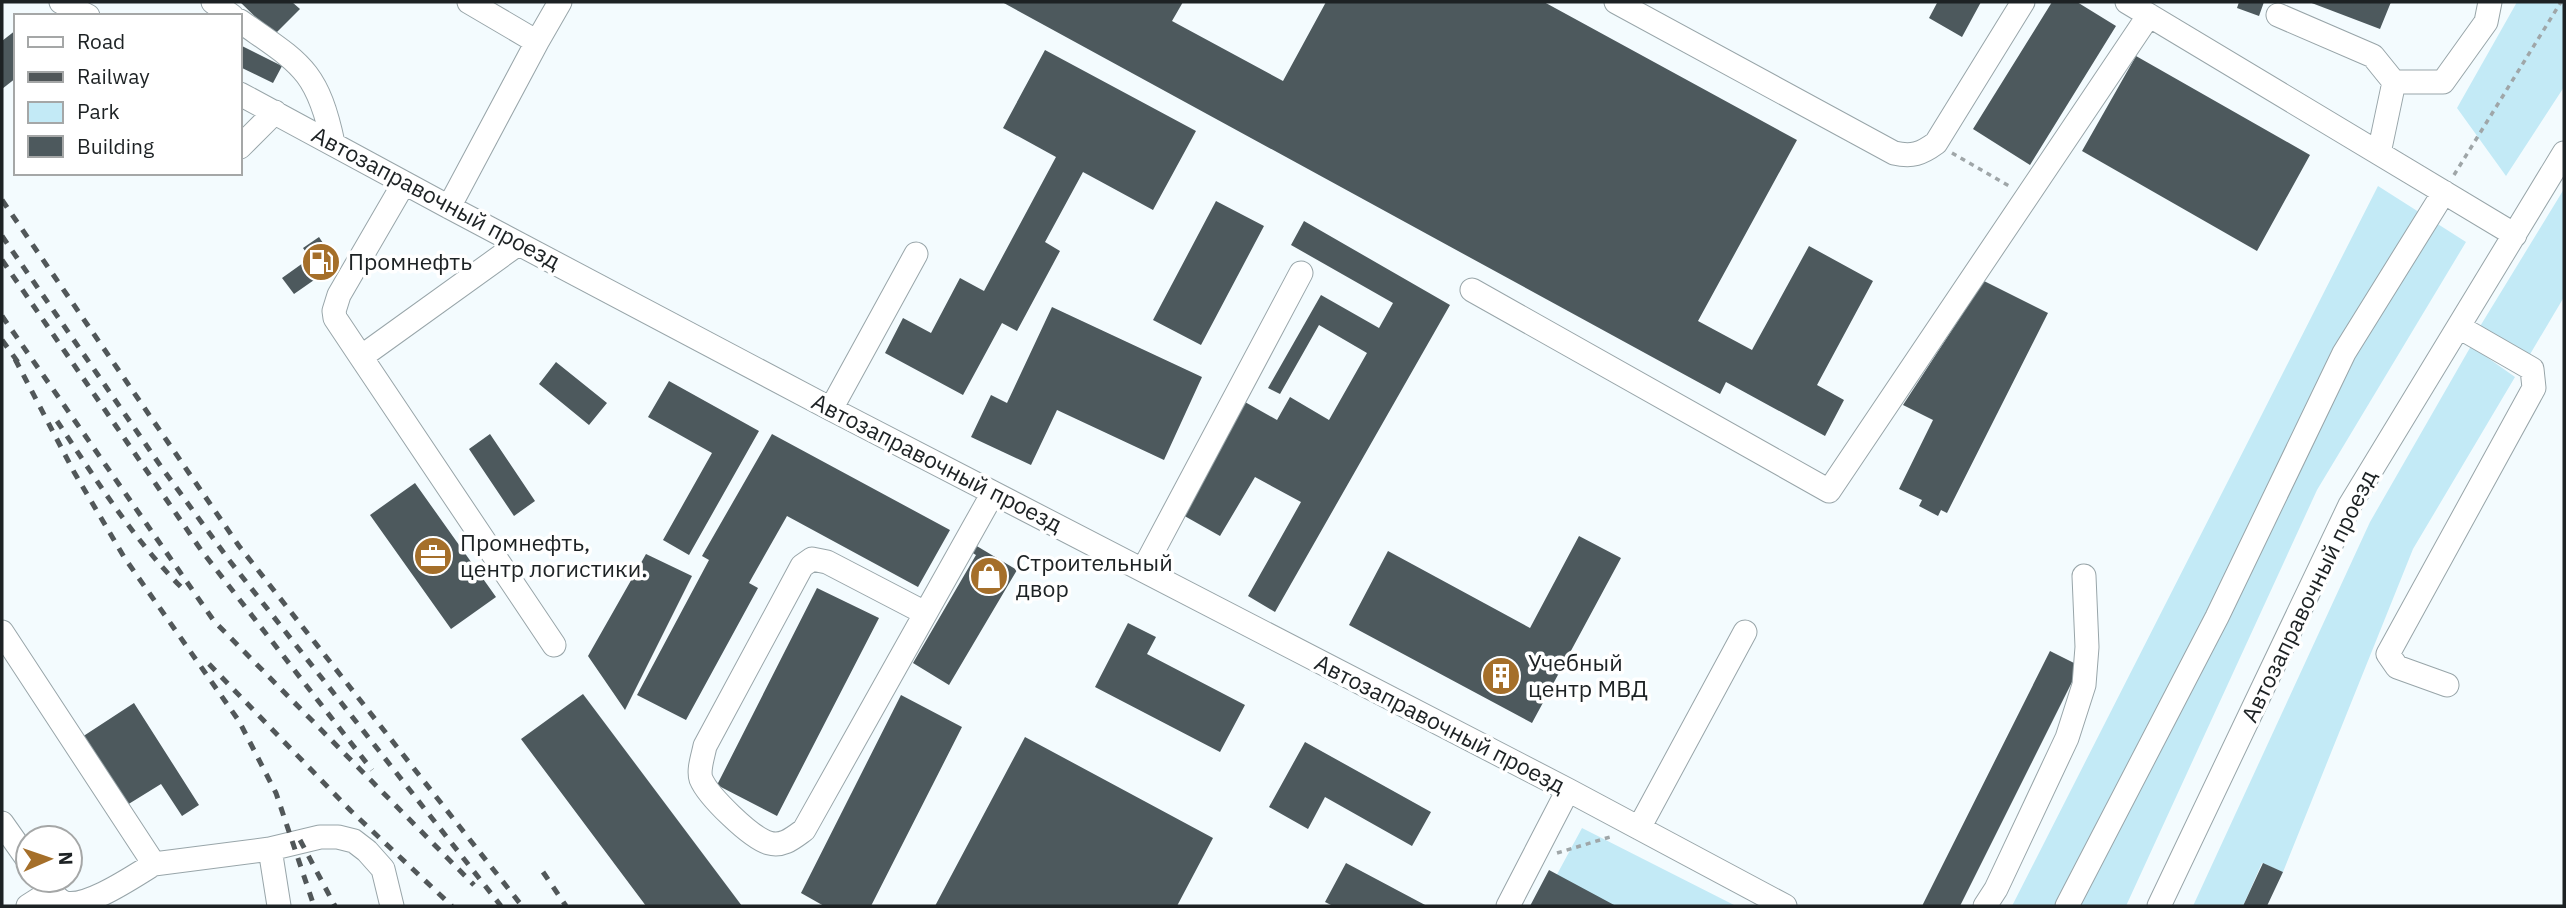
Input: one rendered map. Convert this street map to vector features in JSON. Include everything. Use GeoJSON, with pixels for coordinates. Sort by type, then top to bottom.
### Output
{"type":"FeatureCollection","features":[{"type":"Feature","properties":{"kind":"street"},"geometry":{"type":"LineString","coordinates":[[61,2],[84,14]]}},
{"type":"Feature","properties":{"kind":"street"},"geometry":{"type":"LineString","coordinates":[[213,2],[229,14]]}},
{"type":"Feature","properties":{"kind":"street"},"geometry":{"type":"LineString","coordinates":[[469,2],[537,41]]}},
{"type":"Feature","properties":{"kind":"street"},"geometry":{"type":"LineString","coordinates":[[449,207],[560,2]]}},
{"type":"Feature","properties":{"kind":"street"},"geometry":{"type":"LineString","coordinates":[[1616,2],[1894,153],[1908,156],[1923,153],[1936,143],[2023,2]]}},
{"type":"Feature","properties":{"kind":"street"},"geometry":{"type":"LineString","coordinates":[[2127,2],[2515,235]]}},
{"type":"Feature","properties":{"kind":"street"},"geometry":{"type":"LineString","coordinates":[[2394,82],[2443,82],[2486,22],[2490,2]]}},
{"type":"Feature","properties":{"kind":"street"},"geometry":{"type":"LineString","coordinates":[[1472,290],[1829,491],[2149,15]]}},
{"type":"Feature","properties":{"kind":"street"},"geometry":{"type":"LineString","coordinates":[[2278,15],[2373,56],[2394,82]]}},
{"type":"Feature","properties":{"kind":"street"},"geometry":{"type":"LineString","coordinates":[[242,22],[299,64],[313,81],[326,109],[333,143]]}},
{"type":"Feature","properties":{"kind":"street"},"geometry":{"type":"LineString","coordinates":[[2379,153],[2394,82]]}},
{"type":"Feature","properties":{"kind":"street","name":"Автозаправочный проезд"},"geometry":{"type":"LineString","coordinates":[[242,95],[518,244],[1785,906]]}},
{"type":"Feature","properties":{"kind":"street"},"geometry":{"type":"LineString","coordinates":[[242,144],[275,112]]}},
{"type":"Feature","properties":{"kind":"street","name":"Автозаправочный проезд"},"geometry":{"type":"LineString","coordinates":[[2159,906],[2350,505],[2564,153]]}},
{"type":"Feature","properties":{"kind":"street"},"geometry":{"type":"LineString","coordinates":[[404,183],[339,295],[334,311],[335,318],[554,645]]}},
{"type":"Feature","properties":{"kind":"street"},"geometry":{"type":"LineString","coordinates":[[2067,906],[2217,617],[2344,353],[2444,192]]}},
{"type":"Feature","properties":{"kind":"street"},"geometry":{"type":"LineString","coordinates":[[361,357],[518,244]]}},
{"type":"Feature","properties":{"kind":"street"},"geometry":{"type":"LineString","coordinates":[[831,408],[916,254]]}},
{"type":"Feature","properties":{"kind":"street"},"geometry":{"type":"LineString","coordinates":[[1143,570],[1301,273]]}},
{"type":"Feature","properties":{"kind":"street"},"geometry":{"type":"LineString","coordinates":[[2447,685],[2397,667],[2388,654],[2534,388],[2532,369],[2459,327]]}},
{"type":"Feature","properties":{"kind":"street"},"geometry":{"type":"LineString","coordinates":[[925,613],[827,562],[812,559],[802,566],[705,746],[699,776],[707,790],[754,836],[771,844],[788,842],[804,830],[993,493]]}},
{"type":"Feature","properties":{"kind":"street"},"geometry":{"type":"LineString","coordinates":[[1985,906],[1996,889],[2067,738],[2084,685],[2087,648],[2084,576]]}},
{"type":"Feature","properties":{"kind":"street"},"geometry":{"type":"LineString","coordinates":[[2,632],[154,864]]}},
{"type":"Feature","properties":{"kind":"street"},"geometry":{"type":"LineString","coordinates":[[1639,828],[1745,632]]}},
{"type":"Feature","properties":{"kind":"street"},"geometry":{"type":"LineString","coordinates":[[1508,906],[1567,790]]}},
{"type":"Feature","properties":{"kind":"street"},"geometry":{"type":"LineString","coordinates":[[2,823],[14,840]]}},
{"type":"Feature","properties":{"kind":"street"},"geometry":{"type":"LineString","coordinates":[[28,906],[56,896],[89,904],[154,864],[270,849],[320,837],[338,837],[354,841],[383,869],[392,906]]}},
{"type":"Feature","properties":{"kind":"street"},"geometry":{"type":"LineString","coordinates":[[270,849],[279,906]]}},
{"type":"Feature","properties":{"kind":"path"},"geometry":{"type":"LineString","coordinates":[[2444,192],[2561,2]]}},
{"type":"Feature","properties":{"kind":"path"},"geometry":{"type":"LineString","coordinates":[[1936,143],[2027,197]]}},
{"type":"Feature","properties":{"kind":"path"},"geometry":{"type":"LineString","coordinates":[[1531,861],[1639,828]]}},
{"type":"Feature","properties":{"kind":"green space"},"geometry":{"type":"Polygon","coordinates":[[[2517,2],[2564,2],[2564,87],[2506,176],[2457,108],[2517,2]]]}},
{"type":"Feature","properties":{"kind":"green space"},"geometry":{"type":"Polygon","coordinates":[[[2378,186],[2466,242],[2317,490],[2126,906],[2012,906],[2378,186]]]}},
{"type":"Feature","properties":{"kind":"green space"},"geometry":{"type":"Polygon","coordinates":[[[2564,189],[2564,297],[2529,356],[2479,328],[2564,189]]]}},
{"type":"Feature","properties":{"kind":"green space"},"geometry":{"type":"Polygon","coordinates":[[[2471,346],[2515,377],[2413,549],[2283,872],[2262,863],[2243,906],[2193,906],[2370,522],[2471,346]]]}},
{"type":"Feature","properties":{"kind":"green space"},"geometry":{"type":"Polygon","coordinates":[[[1582,828],[1736,906],[1540,906],[1582,828]]]}},
{"type":"Feature","properties":{"kind":"building"},"geometry":{"type":"Polygon","coordinates":[[[240,2],[292,2],[300,9],[274,35],[240,2]]]}},
{"type":"Feature","properties":{"kind":"building"},"geometry":{"type":"Polygon","coordinates":[[[1002,2],[1183,2],[1172,21],[1283,81],[1326,2],[1544,2],[1797,140],[1698,321],[1752,350],[1809,246],[1873,281],[1817,385],[1844,400],[1825,436],[1726,382],[1720,394],[1002,2]]]}},
{"type":"Feature","properties":{"kind":"building"},"geometry":{"type":"Polygon","coordinates":[[[1940,2],[1981,2],[1962,37],[1929,18],[1940,2]]]}},
{"type":"Feature","properties":{"kind":"building"},"geometry":{"type":"Polygon","coordinates":[[[2052,2],[2077,2],[2116,26],[2030,165],[1973,129],[2052,2]]]}},
{"type":"Feature","properties":{"kind":"building"},"geometry":{"type":"Polygon","coordinates":[[[2239,2],[2264,2],[2259,16],[2237,8],[2239,2]]]}},
{"type":"Feature","properties":{"kind":"building"},"geometry":{"type":"Polygon","coordinates":[[[2309,2],[2391,2],[2380,29],[2309,2]]]}},
{"type":"Feature","properties":{"kind":"building"},"geometry":{"type":"Polygon","coordinates":[[[14,32],[14,80],[2,89],[2,41],[14,32]]]}},
{"type":"Feature","properties":{"kind":"building"},"geometry":{"type":"Polygon","coordinates":[[[242,46],[282,66],[273,83],[242,68],[242,46]]]}},
{"type":"Feature","properties":{"kind":"building"},"geometry":{"type":"Polygon","coordinates":[[[1045,50],[1196,131],[1153,210],[1083,172],[1045,242],[1060,251],[1017,331],[1002,323],[963,395],[885,353],[903,318],[931,333],[960,278],[984,291],[1056,157],[1003,128],[1045,50]]]}},
{"type":"Feature","properties":{"kind":"building"},"geometry":{"type":"Polygon","coordinates":[[[2136,56],[2310,155],[2257,251],[2082,151],[2136,56]]]}},
{"type":"Feature","properties":{"kind":"building"},"geometry":{"type":"Polygon","coordinates":[[[1216,201],[1264,226],[1201,345],[1153,320],[1216,201]]]}},
{"type":"Feature","properties":{"kind":"building"},"geometry":{"type":"Polygon","coordinates":[[[1304,221],[1450,305],[1275,612],[1248,596],[1301,502],[1255,477],[1220,536],[1181,514],[1245,402],[1277,420],[1290,397],[1329,420],[1367,353],[1319,325],[1280,394],[1268,388],[1321,295],[1379,328],[1393,303],[1291,245],[1304,221]]]}},
{"type":"Feature","properties":{"kind":"building"},"geometry":{"type":"Polygon","coordinates":[[[319,237],[337,264],[294,294],[282,278],[310,258],[303,248],[319,237]]]}},
{"type":"Feature","properties":{"kind":"building"},"geometry":{"type":"Polygon","coordinates":[[[1984,281],[2048,313],[1947,513],[1941,510],[1938,516],[1919,506],[1922,500],[1899,489],[1933,420],[1903,405],[1984,281]]]}},
{"type":"Feature","properties":{"kind":"building"},"geometry":{"type":"Polygon","coordinates":[[[1052,307],[1202,377],[1164,460],[1057,410],[1031,465],[971,437],[991,395],[1007,403],[1052,307]]]}},
{"type":"Feature","properties":{"kind":"building"},"geometry":{"type":"Polygon","coordinates":[[[556,362],[607,403],[589,425],[539,384],[556,362]]]}},
{"type":"Feature","properties":{"kind":"building"},"geometry":{"type":"Polygon","coordinates":[[[669,381],[759,431],[689,555],[663,540],[712,453],[648,417],[669,381]]]}},
{"type":"Feature","properties":{"kind":"building"},"geometry":{"type":"Polygon","coordinates":[[[490,434],[535,501],[514,516],[469,449],[490,434]]]}},
{"type":"Feature","properties":{"kind":"building"},"geometry":{"type":"Polygon","coordinates":[[[772,434],[950,530],[918,587],[787,516],[749,583],[758,588],[686,720],[637,695],[709,560],[702,556],[772,434]]]}},
{"type":"Feature","properties":{"kind":"building","name":"Промнефть, центр логистики."},"geometry":{"type":"Polygon","coordinates":[[[415,483],[496,597],[451,629],[370,515],[415,483]]]}},
{"type":"Feature","properties":{"kind":"building","name":"Учебный центр МВД"},"geometry":{"type":"Polygon","coordinates":[[[1579,536],[1621,558],[1532,723],[1349,625],[1388,551],[1530,628],[1579,536]]]}},
{"type":"Feature","properties":{"kind":"building"},"geometry":{"type":"Polygon","coordinates":[[[970,542],[1017,570],[949,685],[913,663],[976,555],[966,549],[970,542]]]}},
{"type":"Feature","properties":{"kind":"building"},"geometry":{"type":"Polygon","coordinates":[[[646,554],[692,576],[625,710],[588,656],[646,554]]]}},
{"type":"Feature","properties":{"kind":"building"},"geometry":{"type":"Polygon","coordinates":[[[817,588],[879,618],[777,816],[717,785],[817,588]]]}},
{"type":"Feature","properties":{"kind":"building"},"geometry":{"type":"Polygon","coordinates":[[[1128,623],[1156,637],[1147,654],[1245,705],[1220,752],[1095,687],[1128,623]]]}},
{"type":"Feature","properties":{"kind":"building"},"geometry":{"type":"Polygon","coordinates":[[[2050,651],[2080,666],[1960,906],[1922,906],[2050,651]]]}},
{"type":"Feature","properties":{"kind":"building"},"geometry":{"type":"Polygon","coordinates":[[[583,694],[742,906],[646,906],[521,739],[583,694]]]}},
{"type":"Feature","properties":{"kind":"building"},"geometry":{"type":"Polygon","coordinates":[[[901,695],[962,727],[871,906],[824,906],[801,893],[901,695]]]}},
{"type":"Feature","properties":{"kind":"building"},"geometry":{"type":"Polygon","coordinates":[[[134,703],[199,805],[182,816],[161,784],[127,805],[82,737],[134,703]]]}},
{"type":"Feature","properties":{"kind":"building"},"geometry":{"type":"Polygon","coordinates":[[[1025,737],[1213,838],[1177,906],[935,906],[1025,737]]]}},
{"type":"Feature","properties":{"kind":"building"},"geometry":{"type":"Polygon","coordinates":[[[1305,742],[1431,812],[1412,846],[1325,797],[1308,829],[1269,807],[1305,742]]]}},
{"type":"Feature","properties":{"kind":"building"},"geometry":{"type":"Polygon","coordinates":[[[1346,863],[1427,906],[1333,906],[1325,902],[1346,863]]]}},
{"type":"Feature","properties":{"kind":"building"},"geometry":{"type":"Polygon","coordinates":[[[2263,863],[2283,872],[2267,906],[2243,906],[2263,863]]]}},
{"type":"Feature","properties":{"kind":"building"},"geometry":{"type":"Polygon","coordinates":[[[1549,870],[1616,906],[1530,906],[1549,870]]]}},
{"type":"Feature","properties":{"kind":"railway"},"geometry":{"type":"LineString","coordinates":[[2,200],[239,546],[522,906]]}},
{"type":"Feature","properties":{"kind":"railway"},"geometry":{"type":"LineString","coordinates":[[2,236],[229,560],[501,906]]}},
{"type":"Feature","properties":{"kind":"railway"},"geometry":{"type":"LineString","coordinates":[[2,260],[201,550],[372,770]]}},
{"type":"Feature","properties":{"kind":"railway"},"geometry":{"type":"LineString","coordinates":[[2,316],[214,621],[474,885]]}},
{"type":"Feature","properties":{"kind":"railway"},"geometry":{"type":"LineString","coordinates":[[2,340],[20,365]]}},
{"type":"Feature","properties":{"kind":"railway"},"geometry":{"type":"LineString","coordinates":[[15,359],[74,472],[124,557],[239,721],[276,793],[314,906]]}},
{"type":"Feature","properties":{"kind":"railway"},"geometry":{"type":"LineString","coordinates":[[57,421],[131,529],[182,588]]}},
{"type":"Feature","properties":{"kind":"railway"},"geometry":{"type":"LineString","coordinates":[[209,664],[351,811],[452,906]]}},
{"type":"Feature","properties":{"kind":"railway"},"geometry":{"type":"LineString","coordinates":[[300,840],[335,906]]}},
{"type":"Feature","properties":{"kind":"railway"},"geometry":{"type":"LineString","coordinates":[[543,872],[566,906]]}},
{"type":"Feature","properties":{"kind":"place","name":"Промнефть"},"geometry":{"type":"Point","coordinates":[321,262]}},
{"type":"Feature","properties":{"kind":"place","name":"Промнефть, центр логистики."},"geometry":{"type":"Point","coordinates":[433,556]}},
{"type":"Feature","properties":{"kind":"place","name":"Строительный двор"},"geometry":{"type":"Point","coordinates":[989,576]}},
{"type":"Feature","properties":{"kind":"place","name":"Учебный центр МВД"},"geometry":{"type":"Point","coordinates":[1501,676]}}]}
